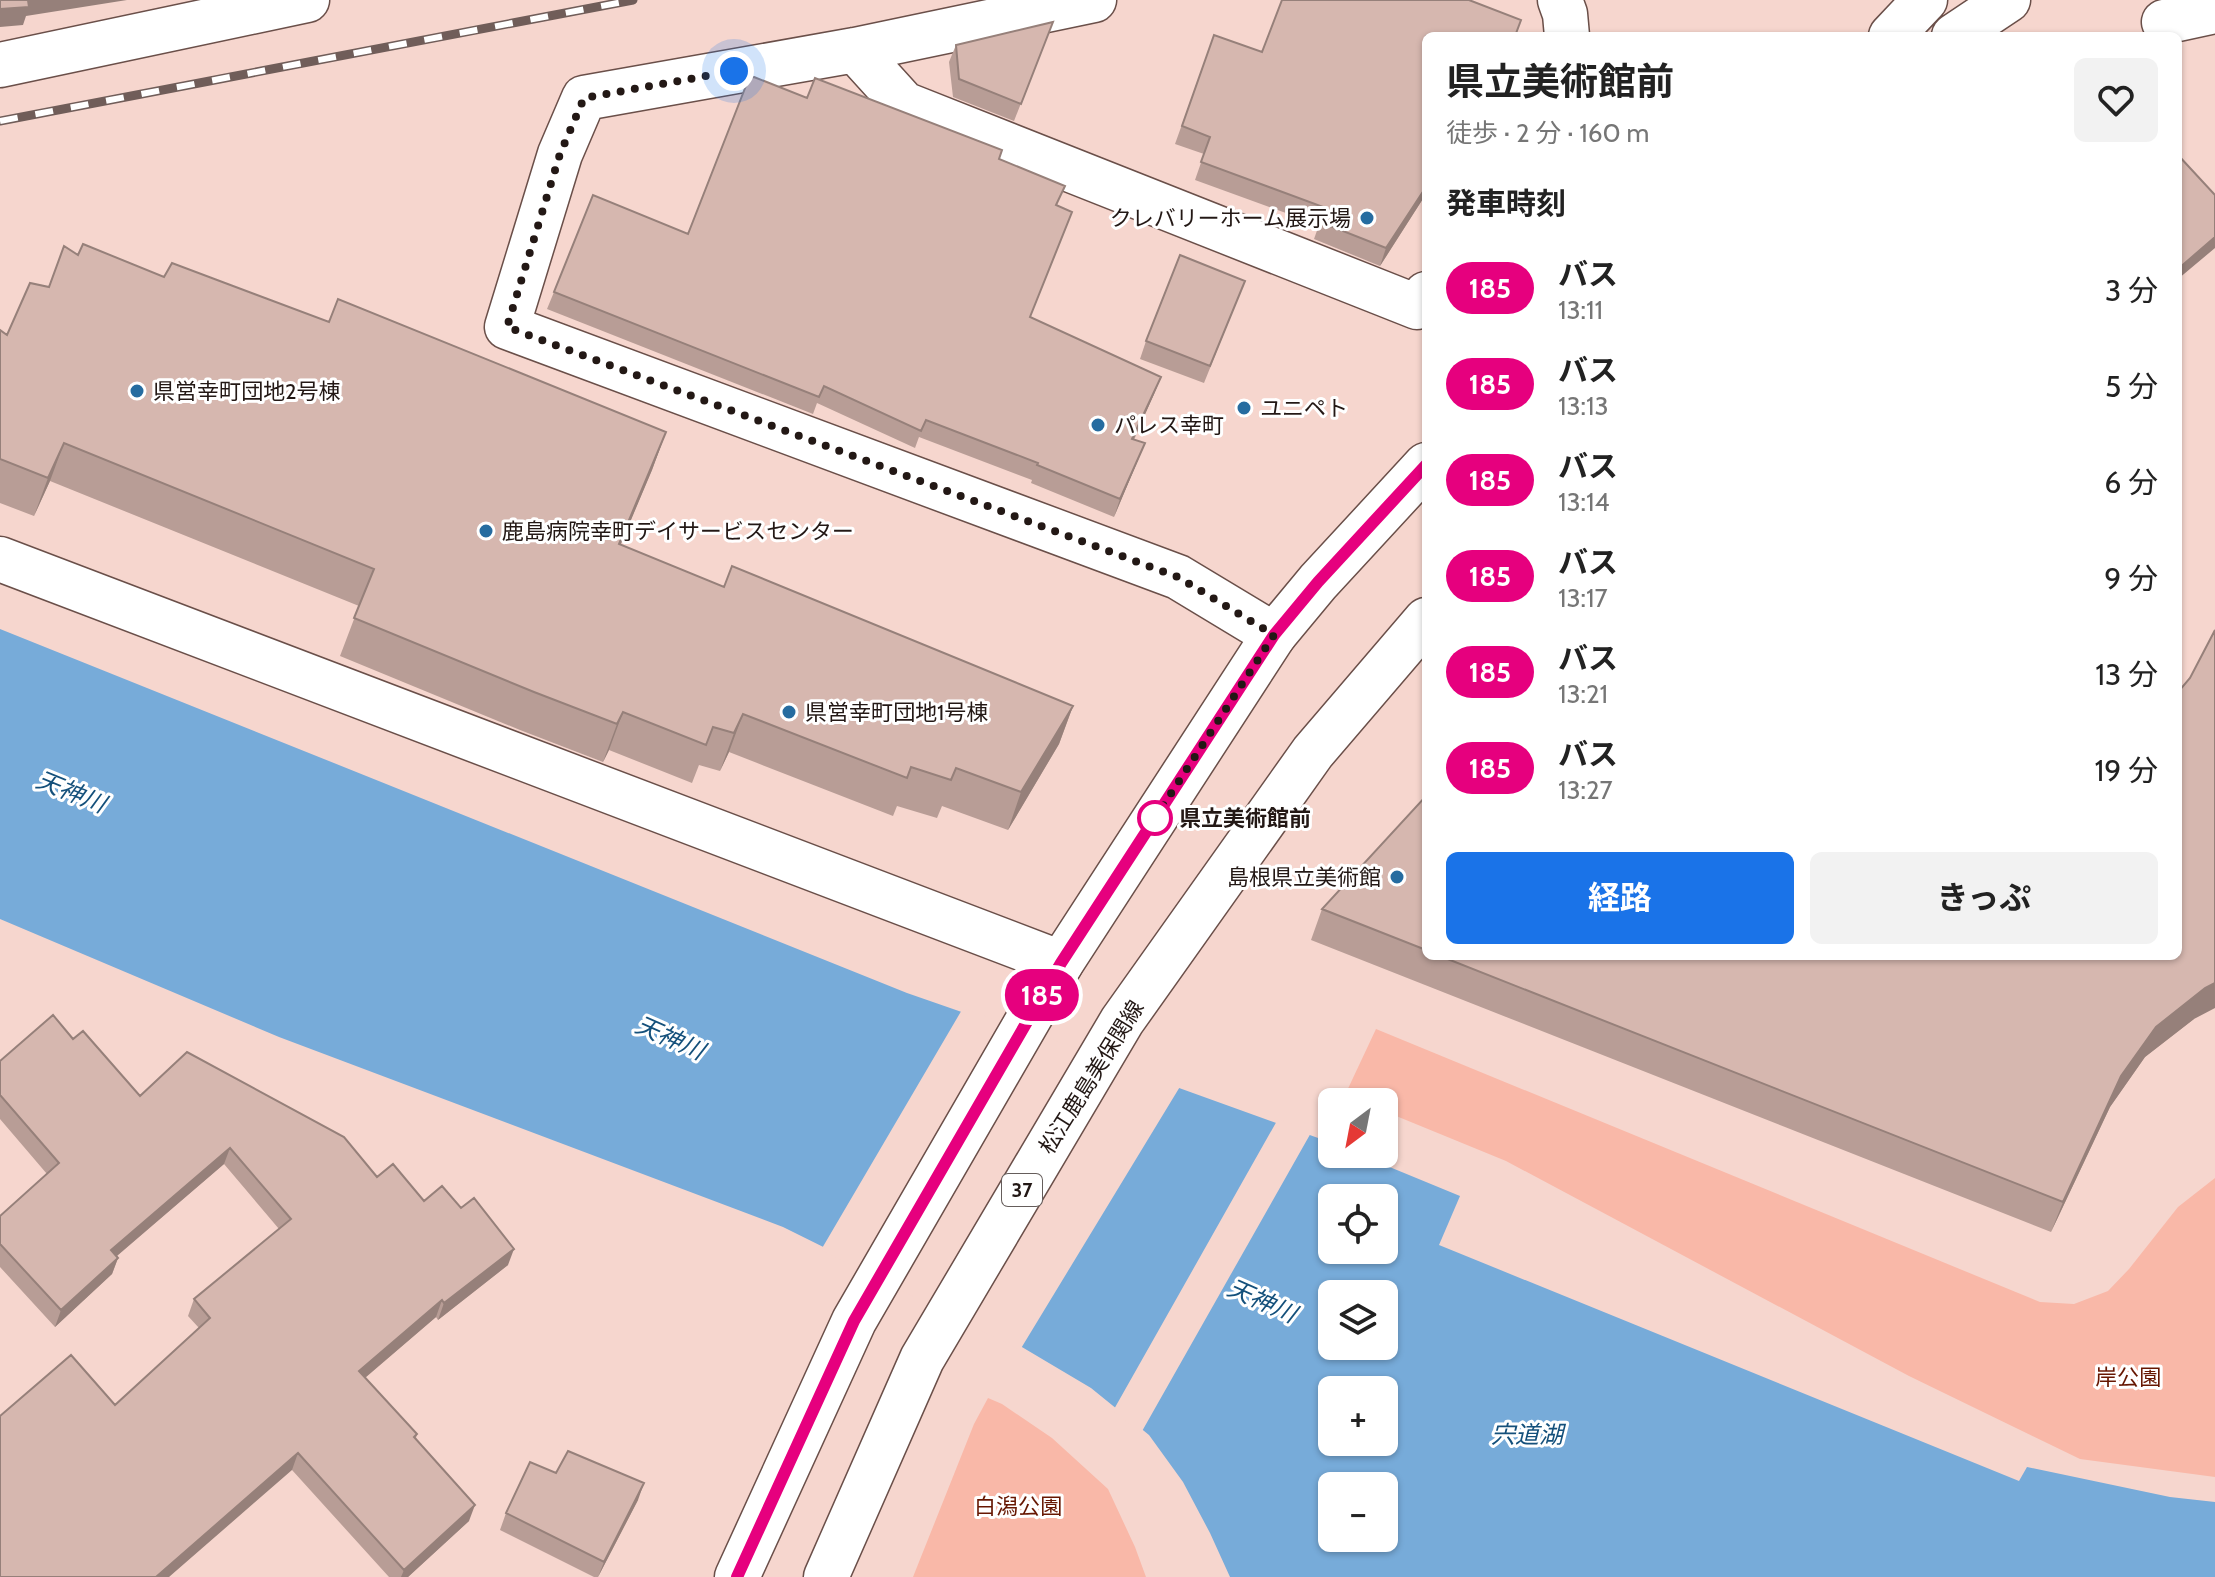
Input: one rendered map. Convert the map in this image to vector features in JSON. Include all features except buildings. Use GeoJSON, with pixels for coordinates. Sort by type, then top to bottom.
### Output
{"type":"FeatureCollection","features":[{"type":"Feature","properties":{"kind":"main road"},"geometry":{"type":"LineString","coordinates":[[0,65],[307,0]]}},
{"type":"Feature","properties":{"kind":"main road"},"geometry":{"type":"LineString","coordinates":[[1094,0],[855,50],[584,98],[560,154],[507,327],[1178,577],[1274,635]]}},
{"type":"Feature","properties":{"kind":"main road"},"geometry":{"type":"LineString","coordinates":[[1560,0],[1567,32]]}},
{"type":"Feature","properties":{"kind":"main road"},"geometry":{"type":"LineString","coordinates":[[1895,32],[1925,0]]}},
{"type":"Feature","properties":{"kind":"main road"},"geometry":{"type":"LineString","coordinates":[[1960,32],[2008,0]]}},
{"type":"Feature","properties":{"kind":"main road"},"geometry":{"type":"LineString","coordinates":[[2169,19],[2215,11]]}},
{"type":"Feature","properties":{"kind":"main road"},"geometry":{"type":"LineString","coordinates":[[855,50],[904,104],[1417,307],[1422,300]]}},
{"type":"Feature","properties":{"kind":"main road"},"geometry":{"type":"LineString","coordinates":[[737,1577],[854,1321],[1061,963],[1274,635],[1318,582],[1422,469]]}},
{"type":"Feature","properties":{"kind":"main road"},"geometry":{"type":"LineString","coordinates":[[0,559],[1061,963]]}},
{"type":"Feature","properties":{"kind":"main road","name":"松江鹿島美保関線"},"geometry":{"type":"LineString","coordinates":[[826,1577],[922,1359],[1122,1021],[1313,752],[1422,625]]}},
{"type":"Feature","properties":{"kind":"green space","name":"岸公園"},"geometry":{"type":"Polygon","coordinates":[[[1376,1029],[2040,1302],[2074,1304],[2108,1291],[2178,1207],[2215,1178],[2215,1477],[2080,1459],[1909,1376],[1506,1161],[1398,1117],[1398,1088],[1348,1088],[1376,1029]]]}},
{"type":"Feature","properties":{"kind":"green space","name":"白潟公園"},"geometry":{"type":"Polygon","coordinates":[[[988,1398],[1052,1438],[1108,1489],[1146,1577],[913,1577],[974,1424],[988,1398]]]}},
{"type":"Feature","properties":{"kind":"water","name":"天神川"},"geometry":{"type":"Polygon","coordinates":[[[0,629],[907,993],[1166,1083],[1009,1339],[783,1227],[279,1037],[0,919],[0,629]]]}},
{"type":"Feature","properties":{"kind":"water","name":"宍道湖"},"geometry":{"type":"Polygon","coordinates":[[[1168,1084],[1318,1138],[1318,1168],[1392,1168],[1460,1196],[1439,1245],[2019,1481],[2027,1467],[2170,1497],[2215,1502],[2215,1577],[1230,1577],[1183,1482],[1149,1435],[1091,1388],[1010,1340],[1168,1084]]]}},
{"type":"Feature","properties":{"kind":"pier"},"geometry":{"type":"Polygon","coordinates":[[[963,1008],[1181,1085],[1020,1350],[821,1250],[963,1008]]]}},
{"type":"Feature","properties":{"kind":"pier"},"geometry":{"type":"Polygon","coordinates":[[[1278,1119],[1312,1131],[1141,1433],[1113,1411],[1278,1119]]]}},
{"type":"Feature","properties":{"kind":"railway"},"geometry":{"type":"LineString","coordinates":[[0,121],[633,0]]}},
{"type":"Feature","properties":{"kind":"bus line","name":"185"},"geometry":{"type":"LineString","coordinates":[[737,1577],[854,1321],[1061,963],[1274,635],[1318,582],[1422,469]]}},
{"type":"Feature","properties":{"kind":"place","name":"クレバリーホーム展示場"},"geometry":{"type":"Point","coordinates":[1367,218]}},
{"type":"Feature","properties":{"kind":"place","name":"県営幸町団地2号棟"},"geometry":{"type":"Point","coordinates":[137,391]}},
{"type":"Feature","properties":{"kind":"place","name":"ユニペト"},"geometry":{"type":"Point","coordinates":[1244,408]}},
{"type":"Feature","properties":{"kind":"place","name":"パレス幸町"},"geometry":{"type":"Point","coordinates":[1098,425]}},
{"type":"Feature","properties":{"kind":"place","name":"鹿島病院幸町デイサービスセンター"},"geometry":{"type":"Point","coordinates":[486,531]}},
{"type":"Feature","properties":{"kind":"place","name":"県営幸町団地1号棟"},"geometry":{"type":"Point","coordinates":[789,712]}},
{"type":"Feature","properties":{"kind":"place","name":"県立美術館前"},"geometry":{"type":"Point","coordinates":[1155,818]}},
{"type":"Feature","properties":{"kind":"place","name":"島根県立美術館"},"geometry":{"type":"Point","coordinates":[1397,877]}},
{"type":"Feature","properties":{"kind":"route"},"geometry":{"type":"LineString","coordinates":[[734,71],[584,98],[560,154],[507,327],[1178,577],[1274,635],[1155,818]]}}]}
